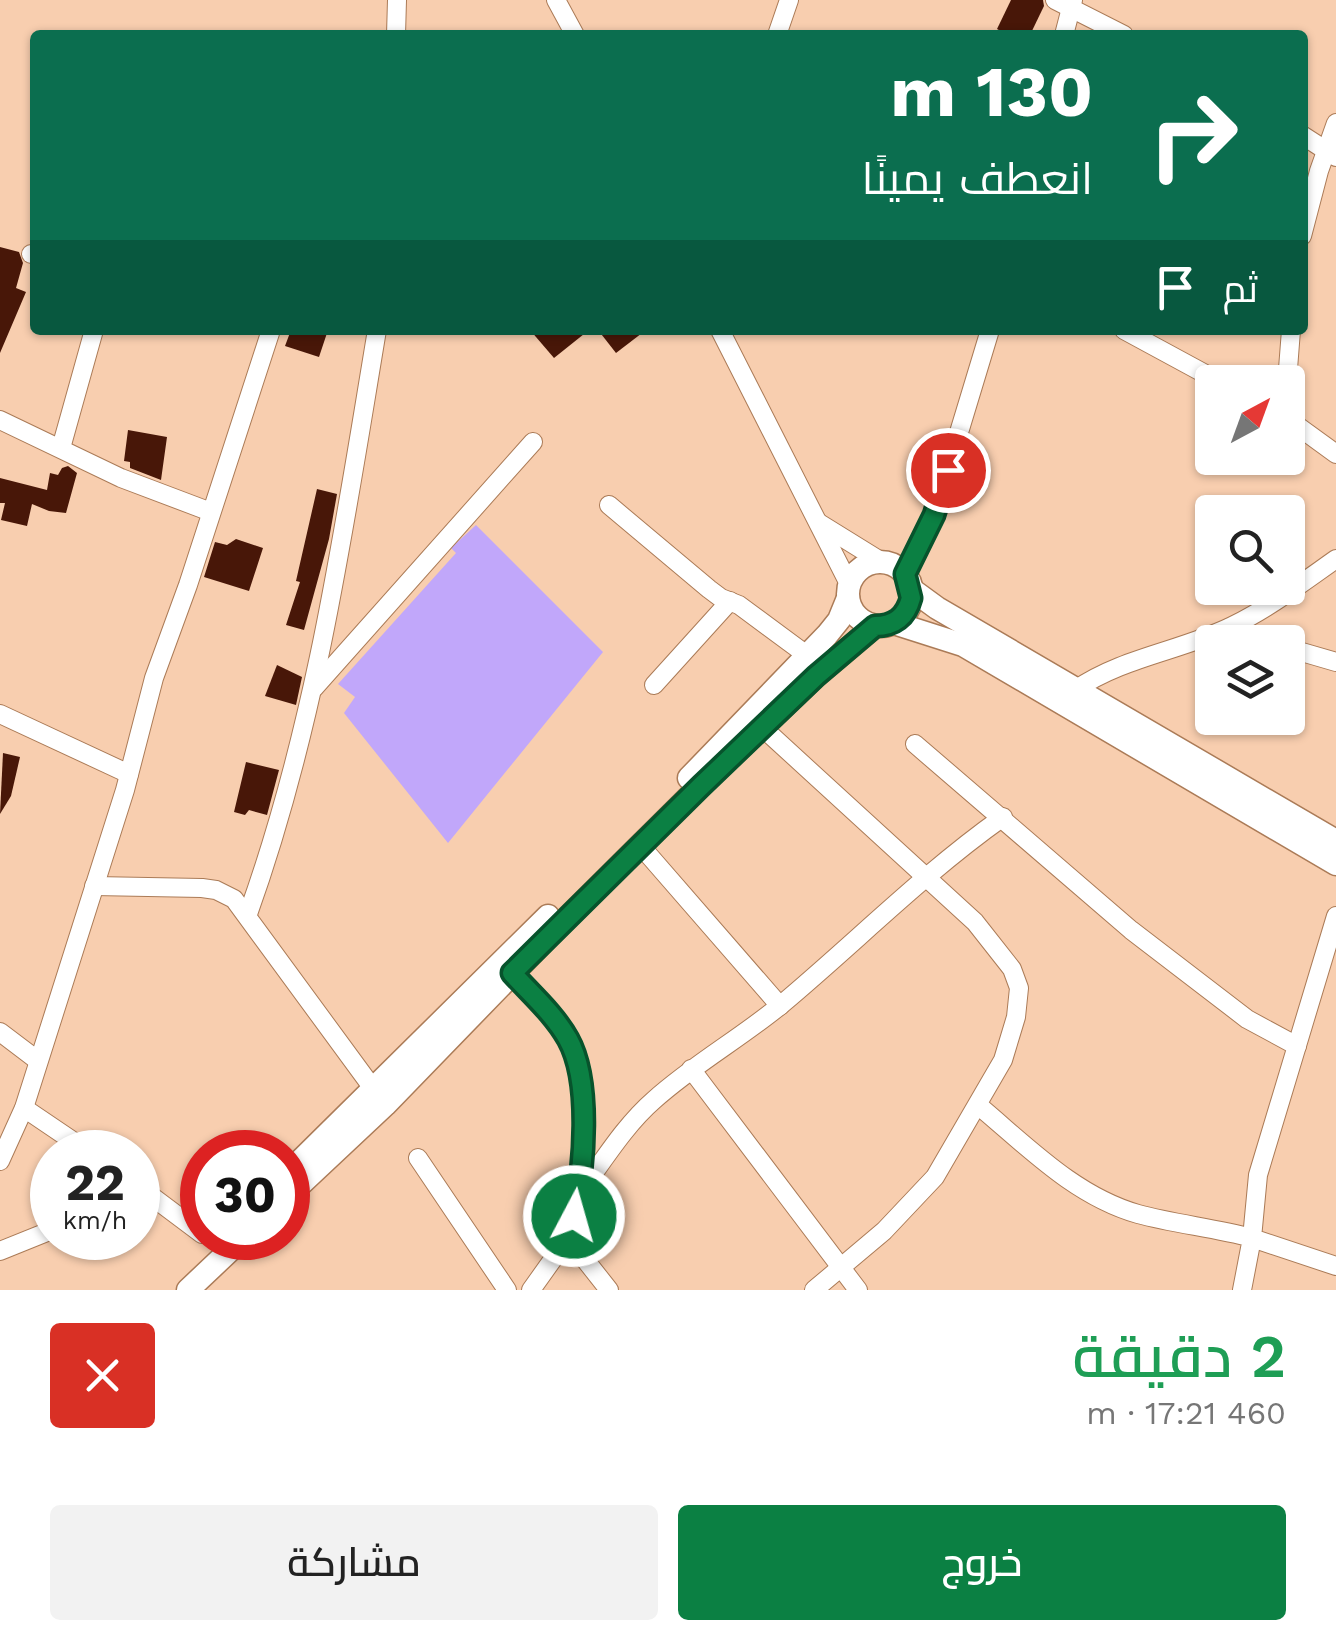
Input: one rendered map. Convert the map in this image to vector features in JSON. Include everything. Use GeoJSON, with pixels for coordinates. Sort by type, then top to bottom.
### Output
{"type":"FeatureCollection","features":[{"type":"Feature","properties":{"kind":"main road"},"geometry":{"type":"LineString","coordinates":[[310,1172],[808,656],[838,620],[856,572],[868,564],[882,562],[937,608],[1074,690],[1336,864]]}},
{"type":"Feature","properties":{"kind":"main road"},"geometry":{"type":"LineString","coordinates":[[507,968],[816,676],[908,608],[908,582]]}},
{"type":"Feature","properties":{"kind":"main road"},"geometry":{"type":"LineString","coordinates":[[848,591],[852,611],[862,621],[963,645],[1238,796],[1336,841]]}},
{"type":"Feature","properties":{"kind":"main road"},"geometry":{"type":"LineString","coordinates":[[310,1155],[379,1097]]}},
{"type":"Feature","properties":{"kind":"main road"},"geometry":{"type":"LineString","coordinates":[[170,1290],[194,1260]]}},
{"type":"Feature","properties":{"kind":"main road"},"geometry":{"type":"LineString","coordinates":[[188,1290],[220,1260]]}},
{"type":"Feature","properties":{"kind":"street"},"geometry":{"type":"LineString","coordinates":[[396,30],[398,0]]}},
{"type":"Feature","properties":{"kind":"street"},"geometry":{"type":"LineString","coordinates":[[556,0],[576,30]]}},
{"type":"Feature","properties":{"kind":"street"},"geometry":{"type":"LineString","coordinates":[[779,30],[789,0]]}},
{"type":"Feature","properties":{"kind":"street"},"geometry":{"type":"LineString","coordinates":[[1064,30],[1066,2],[1115,30]]}},
{"type":"Feature","properties":{"kind":"street"},"geometry":{"type":"LineString","coordinates":[[1308,219],[1331,153],[1336,123]]}},
{"type":"Feature","properties":{"kind":"street"},"geometry":{"type":"LineString","coordinates":[[1308,139],[1331,153]]}},
{"type":"Feature","properties":{"kind":"street"},"geometry":{"type":"LineString","coordinates":[[60,448],[93,335]]}},
{"type":"Feature","properties":{"kind":"street"},"geometry":{"type":"LineString","coordinates":[[0,1161],[24,1108],[129,774],[154,678],[268,335]]}},
{"type":"Feature","properties":{"kind":"street"},"geometry":{"type":"LineString","coordinates":[[248,914],[290,785],[340,560],[376,335]]}},
{"type":"Feature","properties":{"kind":"street"},"geometry":{"type":"LineString","coordinates":[[723,335],[818,522],[848,591]]}},
{"type":"Feature","properties":{"kind":"street"},"geometry":{"type":"LineString","coordinates":[[908,582],[934,515],[988,335]]}},
{"type":"Feature","properties":{"kind":"street"},"geometry":{"type":"LineString","coordinates":[[1288,365],[1291,335]]}},
{"type":"Feature","properties":{"kind":"street"},"geometry":{"type":"LineString","coordinates":[[1144,336],[1195,367]]}},
{"type":"Feature","properties":{"kind":"street"},"geometry":{"type":"LineString","coordinates":[[0,420],[121,478],[212,512]]}},
{"type":"Feature","properties":{"kind":"street"},"geometry":{"type":"LineString","coordinates":[[1305,431],[1336,454]]}},
{"type":"Feature","properties":{"kind":"street"},"geometry":{"type":"LineString","coordinates":[[308,696],[533,442]]}},
{"type":"Feature","properties":{"kind":"street"},"geometry":{"type":"LineString","coordinates":[[609,505],[709,589],[808,656]]}},
{"type":"Feature","properties":{"kind":"street"},"geometry":{"type":"LineString","coordinates":[[818,522],[882,562]]}},
{"type":"Feature","properties":{"kind":"street"},"geometry":{"type":"LineString","coordinates":[[1234,625],[1336,560]]}},
{"type":"Feature","properties":{"kind":"street"},"geometry":{"type":"LineString","coordinates":[[654,685],[730,601]]}},
{"type":"Feature","properties":{"kind":"street"},"geometry":{"type":"LineString","coordinates":[[1074,690],[1118,666],[1195,640]]}},
{"type":"Feature","properties":{"kind":"street"},"geometry":{"type":"LineString","coordinates":[[1305,653],[1336,662]]}},
{"type":"Feature","properties":{"kind":"street"},"geometry":{"type":"LineString","coordinates":[[0,714],[129,774]]}},
{"type":"Feature","properties":{"kind":"street"},"geometry":{"type":"LineString","coordinates":[[763,728],[976,922],[999,949],[1019,988],[1004,1060],[927,1186],[814,1290]]}},
{"type":"Feature","properties":{"kind":"street"},"geometry":{"type":"LineString","coordinates":[[916,744],[1131,930],[1247,1020],[1297,1046]]}},
{"type":"Feature","properties":{"kind":"street"},"geometry":{"type":"LineString","coordinates":[[578,1195],[650,1104],[691,1069],[780,1006],[925,877],[1002,817]]}},
{"type":"Feature","properties":{"kind":"street"},"geometry":{"type":"LineString","coordinates":[[640,845],[780,1006]]}},
{"type":"Feature","properties":{"kind":"street"},"geometry":{"type":"LineString","coordinates":[[94,886],[216,890],[234,899],[379,1097]]}},
{"type":"Feature","properties":{"kind":"street"},"geometry":{"type":"LineString","coordinates":[[1242,1290],[1258,1175],[1336,916]]}},
{"type":"Feature","properties":{"kind":"street"},"geometry":{"type":"LineString","coordinates":[[507,968],[552,1016],[576,1056],[583,1087],[578,1195],[568,1238],[531,1290]]}},
{"type":"Feature","properties":{"kind":"street"},"geometry":{"type":"LineString","coordinates":[[0,1032],[37,1060]]}},
{"type":"Feature","properties":{"kind":"street"},"geometry":{"type":"LineString","coordinates":[[691,1069],[858,1290]]}},
{"type":"Feature","properties":{"kind":"street"},"geometry":{"type":"LineString","coordinates":[[979,1106],[1068,1180],[1092,1195],[1140,1214],[1252,1238],[1336,1266]]}},
{"type":"Feature","properties":{"kind":"street"},"geometry":{"type":"LineString","coordinates":[[24,1108],[56,1130]]}},
{"type":"Feature","properties":{"kind":"street"},"geometry":{"type":"LineString","coordinates":[[418,1158],[507,1290]]}},
{"type":"Feature","properties":{"kind":"street"},"geometry":{"type":"LineString","coordinates":[[568,1238],[609,1290]]}},
{"type":"Feature","properties":{"kind":"street"},"geometry":{"type":"LineString","coordinates":[[0,1252],[30,1239]]}},
{"type":"Feature","properties":{"kind":"shaded area"},"geometry":{"type":"Polygon","coordinates":[[[476,525],[603,652],[448,843],[344,713],[355,697],[338,684],[456,553],[451,548],[476,525]]]}},
{"type":"Feature","properties":{"kind":"building"},"geometry":{"type":"Polygon","coordinates":[[[1011,0],[1043,0],[1032,30],[997,29],[1011,0]]]}},
{"type":"Feature","properties":{"kind":"building"},"geometry":{"type":"Polygon","coordinates":[[[0,247],[19,252],[23,263],[16,288],[26,292],[0,353],[0,247]]]}},
{"type":"Feature","properties":{"kind":"building"},"geometry":{"type":"Polygon","coordinates":[[[289,335],[326,335],[319,357],[285,346],[289,335]]]}},
{"type":"Feature","properties":{"kind":"building"},"geometry":{"type":"Polygon","coordinates":[[[534,335],[583,335],[554,358],[534,335]]]}},
{"type":"Feature","properties":{"kind":"building"},"geometry":{"type":"Polygon","coordinates":[[[602,335],[639,335],[616,353],[602,335]]]}},
{"type":"Feature","properties":{"kind":"building"},"geometry":{"type":"Polygon","coordinates":[[[128,430],[167,437],[161,480],[130,468],[130,462],[124,461],[128,430]]]}},
{"type":"Feature","properties":{"kind":"building"},"geometry":{"type":"Polygon","coordinates":[[[68,466],[77,473],[66,513],[32,504],[27,526],[1,520],[5,503],[0,503],[0,478],[47,490],[50,473],[58,475],[68,466]]]}},
{"type":"Feature","properties":{"kind":"building"},"geometry":{"type":"Polygon","coordinates":[[[317,489],[337,494],[304,630],[286,625],[300,582],[296,581],[317,489]]]}},
{"type":"Feature","properties":{"kind":"building"},"geometry":{"type":"Polygon","coordinates":[[[236,539],[263,548],[249,591],[204,577],[215,542],[227,545],[236,539]]]}},
{"type":"Feature","properties":{"kind":"building"},"geometry":{"type":"Polygon","coordinates":[[[277,665],[302,677],[296,705],[265,696],[277,665]]]}},
{"type":"Feature","properties":{"kind":"building"},"geometry":{"type":"Polygon","coordinates":[[[3,753],[20,757],[11,796],[0,814],[3,753]]]}},
{"type":"Feature","properties":{"kind":"building"},"geometry":{"type":"Polygon","coordinates":[[[246,762],[279,770],[267,815],[249,810],[245,815],[234,812],[246,762]]]}},
{"type":"Feature","properties":{"kind":"route"},"geometry":{"type":"LineString","coordinates":[[574,1216],[583,1087],[576,1056],[552,1016],[512,973],[844,650],[875,626],[885,626],[902,616],[911,598],[905,574],[934,515],[948,470]]}}]}
